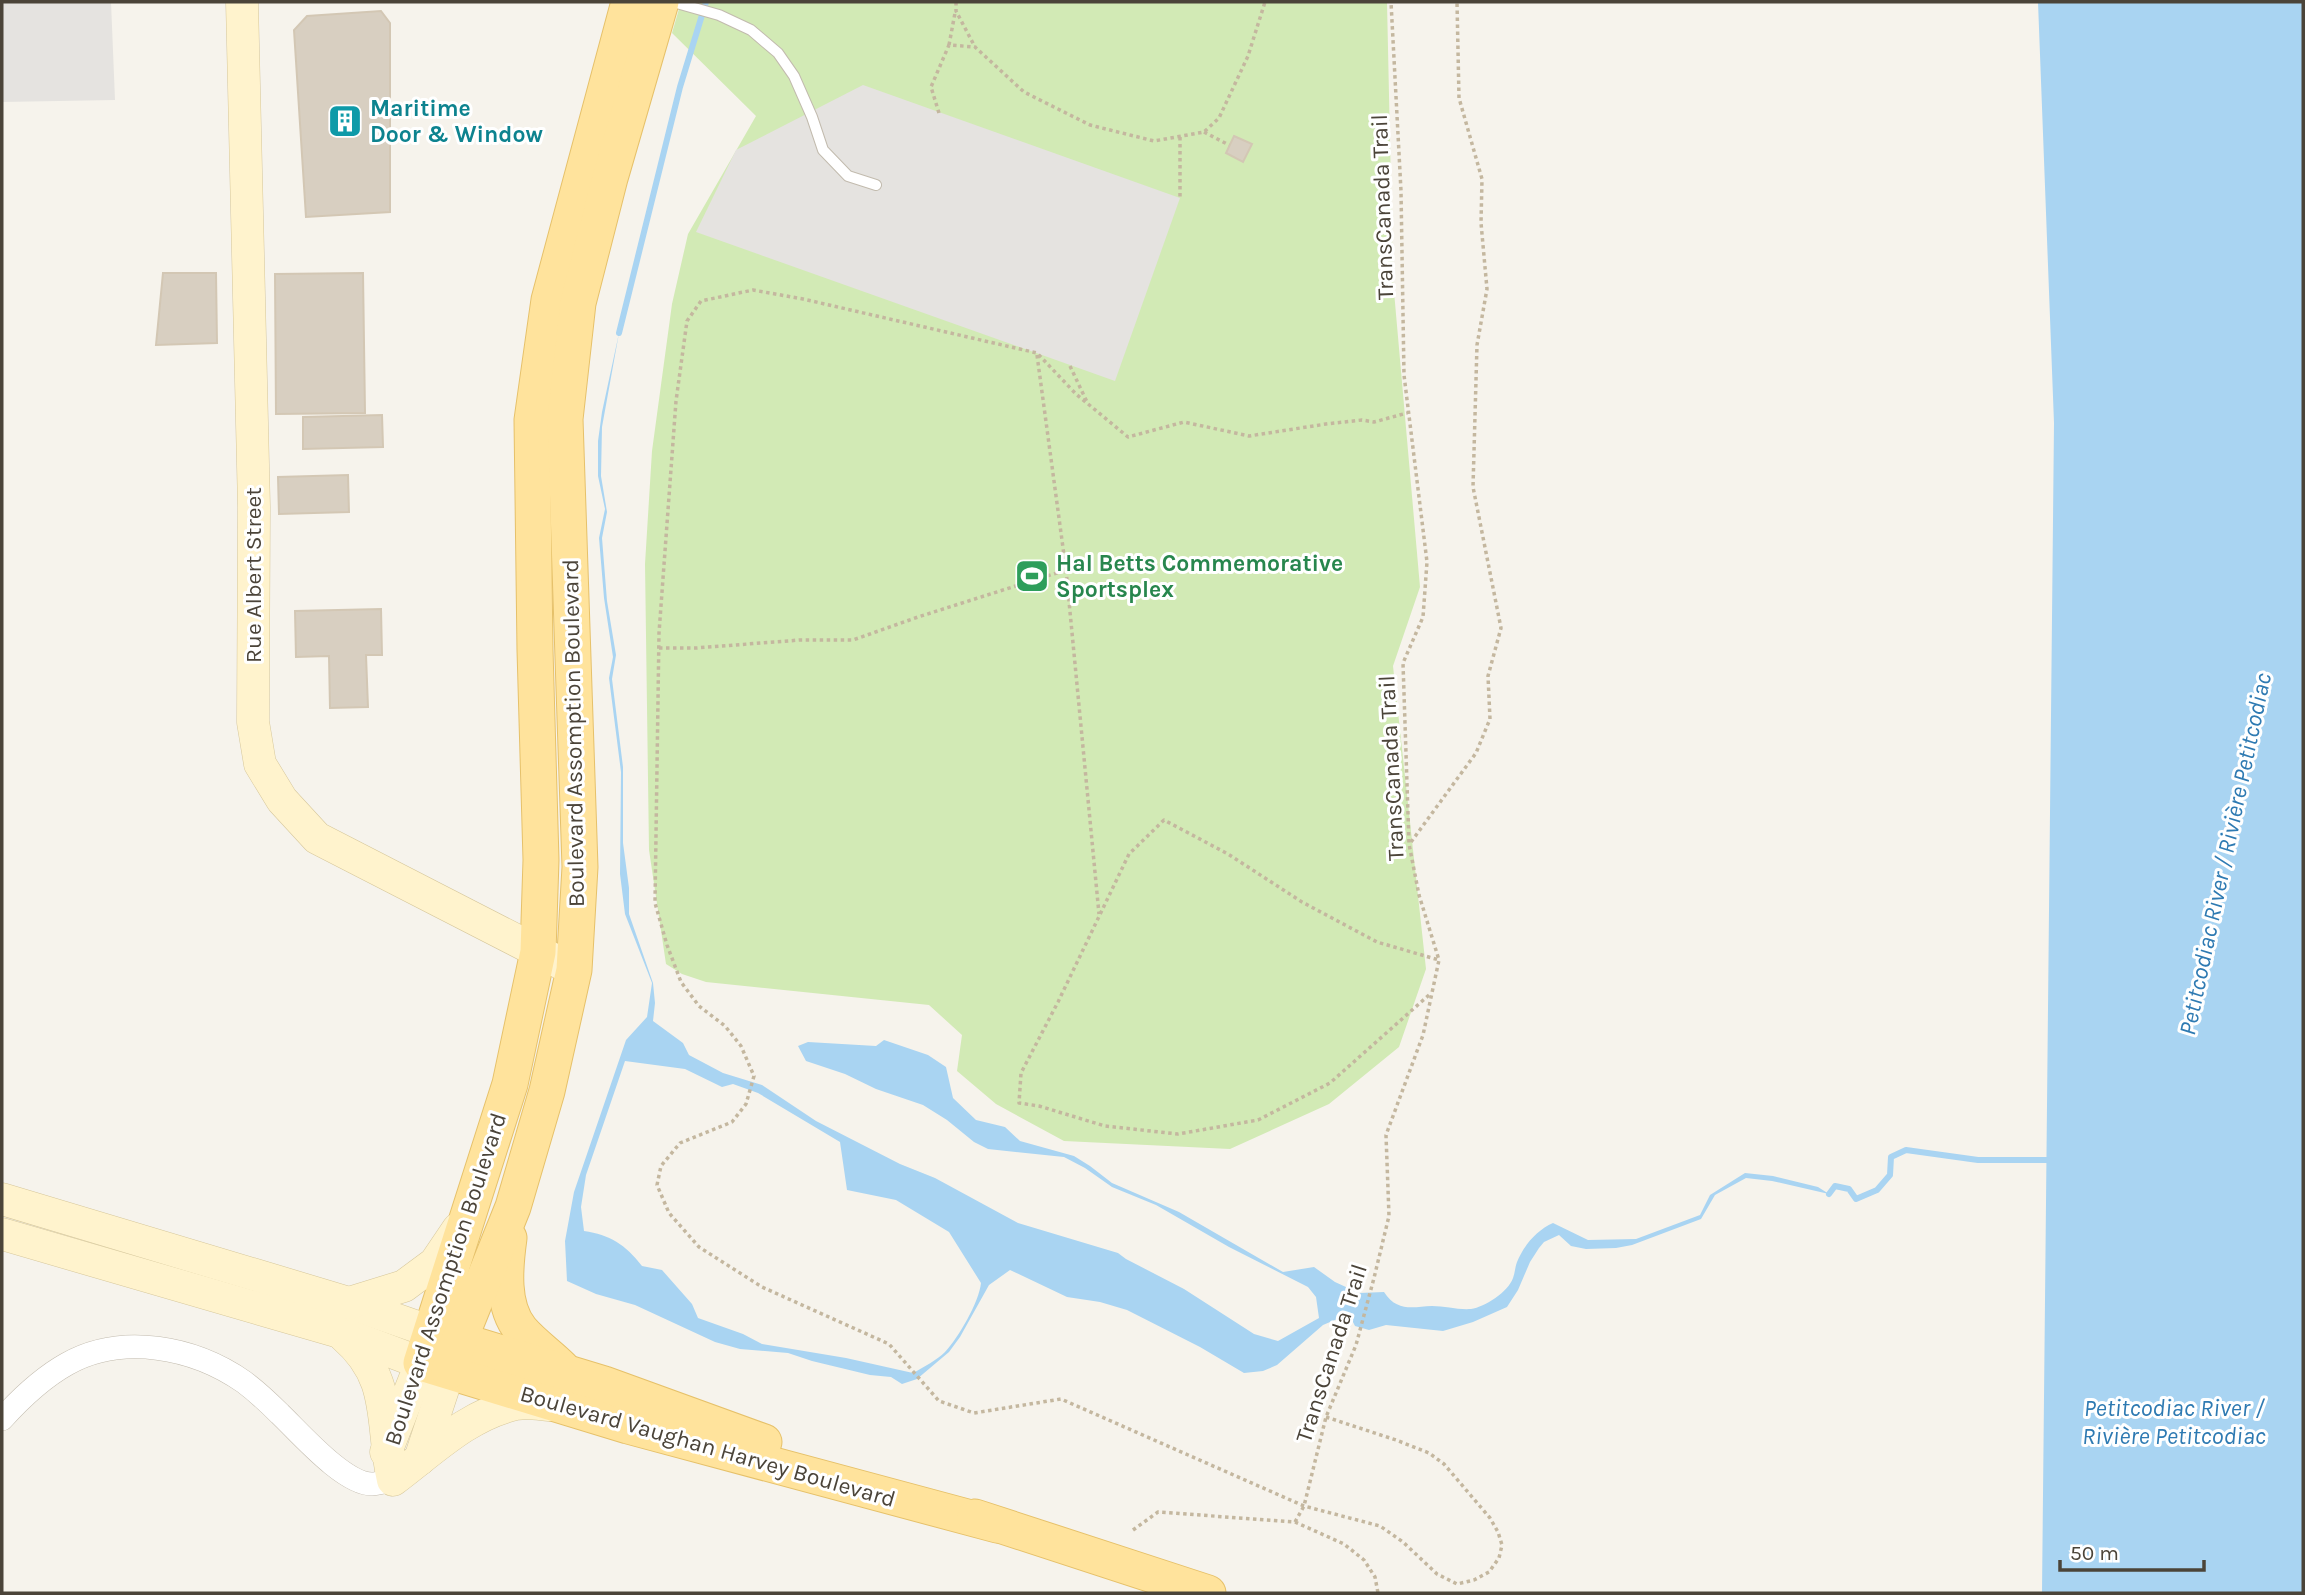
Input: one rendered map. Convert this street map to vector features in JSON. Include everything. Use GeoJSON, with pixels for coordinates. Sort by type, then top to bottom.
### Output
{"type":"FeatureCollection","features":[{"type":"Feature","properties":{"kind":"main road","name":"Boulevard Assomption Boulevard"},"geometry":{"type":"LineString","coordinates":[[430,1348],[510,1084],[538,952],[541,860],[532,420],[549,300],[629,2]]}},
{"type":"Feature","properties":{"kind":"main road","name":"Boulevard Assomption Boulevard"},"geometry":{"type":"LineString","coordinates":[[430,1348],[513,1207],[547,1091],[575,970],[580,867],[565,419],[578,303],[610,178],[661,2]]}},
{"type":"Feature","properties":{"kind":"main road"},"geometry":{"type":"LineString","coordinates":[[513,1207],[505,1267],[512,1315],[563,1389]]}},
{"type":"Feature","properties":{"kind":"main road","name":"Boulevard Vaughan Harvey Boulevard"},"geometry":{"type":"LineString","coordinates":[[430,1348],[563,1389],[604,1384],[997,1525],[1208,1593]]}},
{"type":"Feature","properties":{"kind":"street","name":"Rue Albert Street"},"geometry":{"type":"LineString","coordinates":[[242,2],[254,507],[253,722],[260,764],[282,800],[317,838],[575,970]]}},
{"type":"Feature","properties":{"kind":"street","name":"Boulevard Vaughan Harvey Boulevard"},"geometry":{"type":"LineString","coordinates":[[2,1199],[277,1283],[344,1317]]}},
{"type":"Feature","properties":{"kind":"street"},"geometry":{"type":"LineString","coordinates":[[390,1466],[383,1398],[376,1378],[344,1317],[404,1286],[435,1263],[470,1210]]}},
{"type":"Feature","properties":{"kind":"street","name":"Boulevard Vaughan Harvey Boulevard"},"geometry":{"type":"LineString","coordinates":[[2,1234],[344,1317],[430,1348]]}},
{"type":"Feature","properties":{"kind":"street","name":"Boulevard Assomption Boulevard"},"geometry":{"type":"LineString","coordinates":[[2,1419],[47,1377],[68,1363],[96,1351],[151,1347],[182,1353],[210,1363],[244,1382],[327,1460],[350,1476],[370,1484],[390,1466],[430,1348]]}},
{"type":"Feature","properties":{"kind":"street","name":"Boulevard Assomption Boulevard"},"geometry":{"type":"LineString","coordinates":[[390,1466],[419,1460],[430,1348]]}},
{"type":"Feature","properties":{"kind":"street"},"geometry":{"type":"LineString","coordinates":[[419,1460],[449,1435],[492,1412],[563,1389]]}},
{"type":"Feature","properties":{"kind":"lane"},"geometry":{"type":"LineString","coordinates":[[673,2],[719,15],[751,30],[778,53],[794,76],[823,150],[848,176],[876,185]]}},
{"type":"Feature","properties":{"kind":"path"},"geometry":{"type":"LineString","coordinates":[[939,113],[931,87],[949,45],[956,2]]}},
{"type":"Feature","properties":{"kind":"path"},"geometry":{"type":"LineString","coordinates":[[956,11],[975,47],[1024,92],[1090,125],[1154,141],[1204,132],[1219,118],[1248,56],[1265,2]]}},
{"type":"Feature","properties":{"kind":"path","name":"TransCanada Trail"},"geometry":{"type":"LineString","coordinates":[[1295,1522],[1304,1506],[1326,1417],[1356,1345],[1374,1278],[1389,1216],[1386,1135],[1423,1035],[1439,960],[1419,895],[1409,844],[1403,663],[1423,617],[1427,562],[1404,376],[1401,191],[1391,2]]}},
{"type":"Feature","properties":{"kind":"path"},"geometry":{"type":"LineString","coordinates":[[1409,844],[1476,753],[1490,719],[1488,676],[1501,628],[1473,487],[1476,345],[1487,289],[1481,223],[1482,179],[1460,98],[1457,2]]}},
{"type":"Feature","properties":{"kind":"path"},"geometry":{"type":"LineString","coordinates":[[949,45],[975,47]]}},
{"type":"Feature","properties":{"kind":"path"},"geometry":{"type":"LineString","coordinates":[[1204,132],[1230,145]]}},
{"type":"Feature","properties":{"kind":"path"},"geometry":{"type":"LineString","coordinates":[[1180,137],[1180,198]]}},
{"type":"Feature","properties":{"kind":"path"},"geometry":{"type":"LineString","coordinates":[[1326,1417],[1429,1453],[1444,1464],[1490,1518],[1502,1545],[1499,1558],[1489,1572],[1474,1580],[1457,1584],[1437,1574],[1403,1542],[1380,1526],[1304,1506],[1061,1399],[974,1413],[939,1401],[889,1344],[762,1287],[699,1247],[669,1213],[657,1185],[661,1166],[680,1143],[732,1122],[746,1104],[754,1076],[741,1046],[725,1026],[699,1006],[681,982],[655,903],[659,648],[676,401],[687,321],[701,301],[753,290],[1037,353],[1088,404],[1128,437],[1184,422],[1249,436],[1338,422],[1374,422],[1407,413]]}},
{"type":"Feature","properties":{"kind":"path"},"geometry":{"type":"LineString","coordinates":[[1037,353],[1066,570],[1099,916]]}},
{"type":"Feature","properties":{"kind":"path"},"geometry":{"type":"LineString","coordinates":[[1070,366],[1088,404]]}},
{"type":"Feature","properties":{"kind":"path"},"geometry":{"type":"LineString","coordinates":[[659,648],[800,640],[853,640],[1066,570]]}},
{"type":"Feature","properties":{"kind":"path"},"geometry":{"type":"LineString","coordinates":[[1431,993],[1330,1083],[1258,1120],[1178,1134],[1105,1126],[1019,1103],[1021,1073],[1129,854],[1164,820],[1228,854],[1302,902],[1377,942],[1439,960]]}},
{"type":"Feature","properties":{"kind":"path"},"geometry":{"type":"LineString","coordinates":[[1133,1530],[1157,1512],[1295,1522],[1344,1544],[1364,1560],[1375,1577],[1378,1593]]}},
{"type":"Feature","properties":{"kind":"green space","name":"Hal Betts Commemorative Sportsplex"},"geometry":{"type":"Polygon","coordinates":[[[681,2],[1387,2],[1393,280],[1420,587],[1393,666],[1426,969],[1399,1047],[1329,1104],[1230,1149],[1064,1141],[996,1104],[957,1071],[962,1035],[929,1005],[706,982],[682,974],[666,964],[649,850],[645,564],[652,451],[672,304],[688,234],[756,116],[672,33],[681,2]]]}},
{"type":"Feature","properties":{"kind":"shaded area"},"geometry":{"type":"Polygon","coordinates":[[[2,2],[111,2],[115,100],[2,102],[2,2]]]}},
{"type":"Feature","properties":{"kind":"shaded area"},"geometry":{"type":"Polygon","coordinates":[[[863,85],[1180,198],[1115,381],[696,232],[736,150],[863,85]]]}},
{"type":"Feature","properties":{"kind":"water","name":"Petitcodiac River / Rivière Petitcodiac"},"geometry":{"type":"Polygon","coordinates":[[[2038,2],[2303,2],[2303,1593],[2042,1593],[2054,423],[2038,2]]]}},
{"type":"Feature","properties":{"kind":"water"},"geometry":{"type":"Polygon","coordinates":[[[619,333],[602,427],[601,476],[607,512],[602,538],[607,601],[616,655],[612,679],[623,767],[623,843],[629,888],[629,914],[653,983],[653,1021],[683,1043],[689,1055],[723,1073],[762,1085],[816,1121],[900,1164],[935,1178],[1018,1223],[1118,1253],[1184,1289],[1254,1334],[1278,1341],[1319,1318],[1316,1297],[1308,1287],[1229,1247],[1156,1205],[1112,1187],[1064,1157],[988,1149],[923,1105],[806,1061],[798,1046],[808,1042],[876,1046],[884,1040],[928,1055],[946,1067],[953,1098],[976,1120],[1005,1127],[1020,1141],[1074,1156],[1112,1183],[1179,1212],[1283,1272],[1314,1267],[1335,1282],[1359,1293],[1384,1292],[1394,1303],[1405,1307],[1471,1309],[1489,1302],[1510,1283],[1527,1244],[1536,1234],[1553,1223],[1588,1240],[1636,1239],[1700,1215],[1710,1195],[1745,1173],[1773,1176],[1818,1187],[1829,1194],[1746,1178],[1715,1195],[1701,1219],[1632,1245],[1586,1249],[1571,1246],[1559,1235],[1544,1242],[1539,1248],[1507,1307],[1473,1322],[1443,1331],[1386,1325],[1369,1330],[1355,1326],[1349,1314],[1323,1325],[1277,1365],[1263,1371],[1244,1373],[1127,1310],[1100,1302],[1067,1297],[1010,1270],[989,1285],[949,1352],[917,1379],[902,1384],[891,1377],[870,1375],[788,1353],[740,1349],[715,1342],[635,1305],[596,1294],[567,1281],[565,1241],[574,1192],[626,1040],[647,1017],[652,983],[625,914],[620,874],[621,772],[609,678],[613,657],[599,538],[605,509],[598,476],[598,441],[619,333]],[[625,1061],[586,1175],[581,1207],[584,1231],[616,1242],[642,1266],[662,1270],[692,1304],[698,1318],[743,1334],[762,1344],[913,1373],[942,1355],[968,1319],[981,1283],[949,1232],[896,1200],[847,1190],[840,1142],[758,1093],[733,1084],[722,1087],[685,1069],[625,1061]]]}},
{"type":"Feature","properties":{"kind":"building","name":"Maritime Door & Window"},"geometry":{"type":"Polygon","coordinates":[[[381,11],[390,23],[390,212],[306,217],[294,30],[307,16],[381,11]]]}},
{"type":"Feature","properties":{"kind":"building"},"geometry":{"type":"Polygon","coordinates":[[[1234,136],[1252,144],[1243,162],[1226,153],[1234,136]]]}},
{"type":"Feature","properties":{"kind":"building"},"geometry":{"type":"Polygon","coordinates":[[[163,273],[216,273],[217,343],[156,345],[163,273]]]}},
{"type":"Feature","properties":{"kind":"building"},"geometry":{"type":"Polygon","coordinates":[[[363,273],[365,413],[276,414],[275,274],[363,273]]]}},
{"type":"Feature","properties":{"kind":"building"},"geometry":{"type":"Polygon","coordinates":[[[382,415],[383,447],[303,449],[303,417],[382,415]]]}},
{"type":"Feature","properties":{"kind":"building"},"geometry":{"type":"Polygon","coordinates":[[[348,475],[349,512],[279,514],[278,477],[348,475]]]}},
{"type":"Feature","properties":{"kind":"building"},"geometry":{"type":"Polygon","coordinates":[[[381,609],[382,655],[366,655],[368,707],[330,708],[329,656],[296,657],[295,611],[381,609]]]}},
{"type":"Feature","properties":{"kind":"waterway"},"geometry":{"type":"LineString","coordinates":[[619,333],[680,87],[706,2]]}},
{"type":"Feature","properties":{"kind":"waterway"},"geometry":{"type":"LineString","coordinates":[[1829,1194],[1835,1186],[1849,1189],[1856,1199],[1877,1190],[1890,1175],[1891,1157],[1906,1150],[1978,1160],[2047,1160]]}},
{"type":"Feature","properties":{"kind":"place","name":"Maritime Door & Window"},"geometry":{"type":"Point","coordinates":[345,121]}},
{"type":"Feature","properties":{"kind":"place","name":"Hal Betts Commemorative Sportsplex"},"geometry":{"type":"Point","coordinates":[1032,576]}}]}
